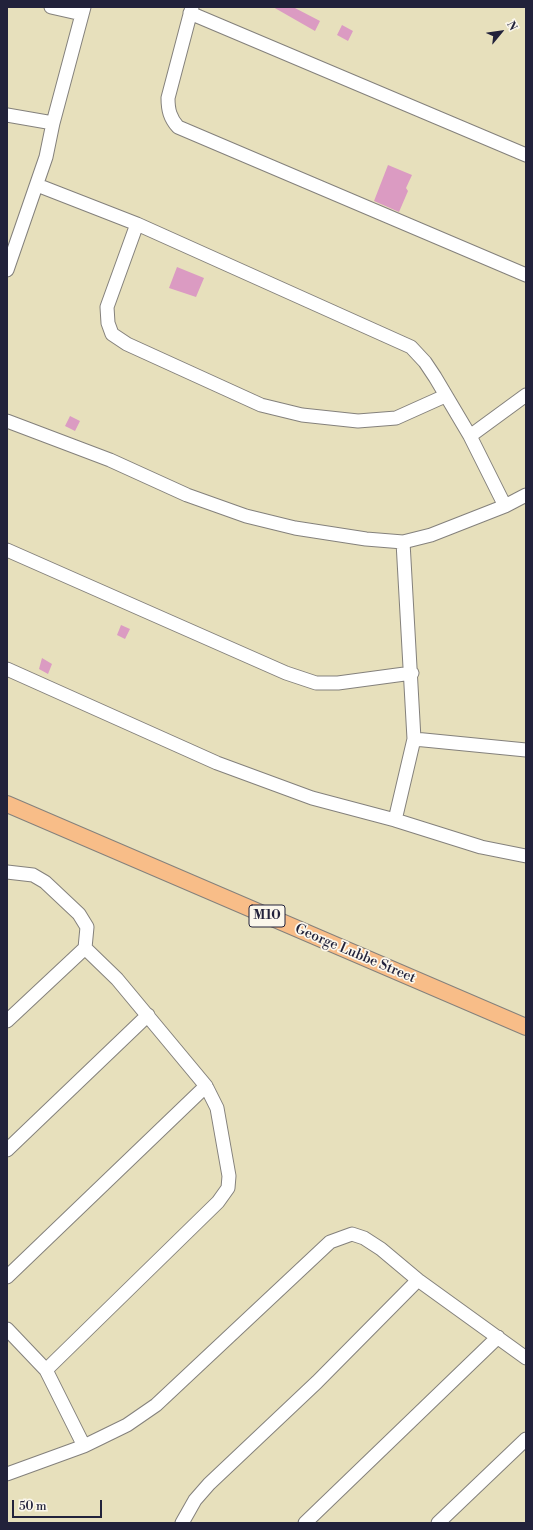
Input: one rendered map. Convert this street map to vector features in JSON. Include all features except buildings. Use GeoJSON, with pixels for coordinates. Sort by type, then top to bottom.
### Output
{"type":"FeatureCollection","features":[{"type":"Feature","properties":{"kind":"main road","name":"George Lubbe Street"},"geometry":{"type":"LineString","coordinates":[[7,804],[526,1027]]}},
{"type":"Feature","properties":{"kind":"street"},"geometry":{"type":"LineString","coordinates":[[7,270],[12,238],[37,185],[46,158],[53,123],[83,10],[51,7]]}},
{"type":"Feature","properties":{"kind":"street"},"geometry":{"type":"LineString","coordinates":[[526,155],[191,10],[168,98],[168,109],[172,120],[178,127],[526,275]]}},
{"type":"Feature","properties":{"kind":"street"},"geometry":{"type":"LineString","coordinates":[[7,115],[53,123]]}},
{"type":"Feature","properties":{"kind":"street"},"geometry":{"type":"LineString","coordinates":[[37,185],[137,224],[411,347],[425,362],[470,436],[505,506]]}},
{"type":"Feature","properties":{"kind":"street"},"geometry":{"type":"LineString","coordinates":[[137,224],[107,307],[108,323],[112,334],[127,344],[261,405],[302,415],[358,421],[396,418],[445,396]]}},
{"type":"Feature","properties":{"kind":"street"},"geometry":{"type":"LineString","coordinates":[[470,436],[526,396]]}},
{"type":"Feature","properties":{"kind":"street"},"geometry":{"type":"LineString","coordinates":[[7,421],[110,460],[187,495],[246,516],[295,528],[366,539],[403,542],[431,535],[505,506],[526,494]]}},
{"type":"Feature","properties":{"kind":"street"},"geometry":{"type":"LineString","coordinates":[[395,820],[414,739],[412,673],[403,542]]}},
{"type":"Feature","properties":{"kind":"street"},"geometry":{"type":"LineString","coordinates":[[7,550],[286,673],[316,683],[338,682],[412,673]]}},
{"type":"Feature","properties":{"kind":"street"},"geometry":{"type":"LineString","coordinates":[[7,669],[217,763],[312,798],[395,820],[481,847],[526,856]]}},
{"type":"Feature","properties":{"kind":"street"},"geometry":{"type":"LineString","coordinates":[[414,739],[526,750]]}},
{"type":"Feature","properties":{"kind":"street"},"geometry":{"type":"LineString","coordinates":[[7,872],[33,875],[45,882],[79,914],[87,927],[85,948],[7,1021]]}},
{"type":"Feature","properties":{"kind":"street"},"geometry":{"type":"LineString","coordinates":[[46,1370],[218,1202],[228,1188],[229,1176],[217,1108],[206,1086],[117,979],[85,948]]}},
{"type":"Feature","properties":{"kind":"street"},"geometry":{"type":"LineString","coordinates":[[7,1150],[148,1015]]}},
{"type":"Feature","properties":{"kind":"street"},"geometry":{"type":"LineString","coordinates":[[7,1277],[206,1086]]}},
{"type":"Feature","properties":{"kind":"street"},"geometry":{"type":"LineString","coordinates":[[7,1474],[84,1446],[127,1425],[156,1405],[330,1242],[352,1234],[364,1238],[381,1249],[418,1280],[526,1358]]}},
{"type":"Feature","properties":{"kind":"street"},"geometry":{"type":"LineString","coordinates":[[182,1523],[195,1500],[209,1484],[317,1382],[418,1280]]}},
{"type":"Feature","properties":{"kind":"street"},"geometry":{"type":"LineString","coordinates":[[7,1329],[46,1370],[84,1446]]}},
{"type":"Feature","properties":{"kind":"street"},"geometry":{"type":"LineString","coordinates":[[305,1523],[498,1337]]}},
{"type":"Feature","properties":{"kind":"street"},"geometry":{"type":"LineString","coordinates":[[438,1523],[526,1439]]}}]}
